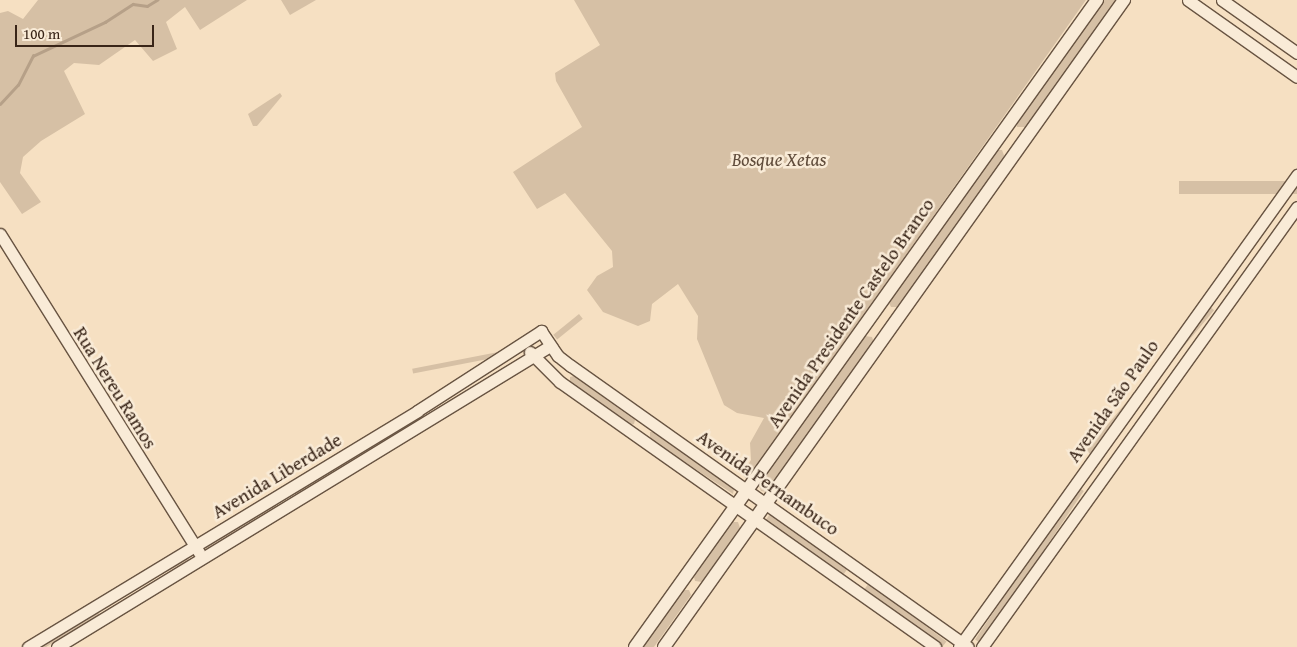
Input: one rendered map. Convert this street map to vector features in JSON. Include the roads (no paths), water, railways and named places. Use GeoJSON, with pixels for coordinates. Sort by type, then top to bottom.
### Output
{"type":"FeatureCollection","features":[{"type":"Feature","properties":{"kind":"main road","name":"Avenida Presidente Castelo Branco"},"geometry":{"type":"LineString","coordinates":[[635,647],[1097,0]]}},
{"type":"Feature","properties":{"kind":"main road"},"geometry":{"type":"LineString","coordinates":[[664,647],[1124,0]]}},
{"type":"Feature","properties":{"kind":"main road"},"geometry":{"type":"LineString","coordinates":[[683,579],[702,593]]}},
{"type":"Feature","properties":{"kind":"street"},"geometry":{"type":"LineString","coordinates":[[1188,0],[1297,77]]}},
{"type":"Feature","properties":{"kind":"street"},"geometry":{"type":"LineString","coordinates":[[1222,0],[1297,53]]}},
{"type":"Feature","properties":{"kind":"street","name":"Avenida São Paulo"},"geometry":{"type":"LineString","coordinates":[[963,646],[1297,175]]}},
{"type":"Feature","properties":{"kind":"street","name":"Avenida São Paulo"},"geometry":{"type":"LineString","coordinates":[[982,647],[1297,207]]}},
{"type":"Feature","properties":{"kind":"street","name":"Rua Nereu Ramos"},"geometry":{"type":"LineString","coordinates":[[0,234],[202,559]]}},
{"type":"Feature","properties":{"kind":"street","name":"Avenida Pernambuco"},"geometry":{"type":"LineString","coordinates":[[541,331],[550,346],[571,366],[767,503],[963,646]]}},
{"type":"Feature","properties":{"kind":"street","name":"Avenida Liberdade"},"geometry":{"type":"LineString","coordinates":[[28,647],[541,331]]}},
{"type":"Feature","properties":{"kind":"street","name":"Avenida Pernambuco"},"geometry":{"type":"LineString","coordinates":[[524,342],[533,356],[560,382],[756,518],[936,647]]}},
{"type":"Feature","properties":{"kind":"street","name":"Avenida Liberdade"},"geometry":{"type":"LineString","coordinates":[[57,647],[550,346]]}},
{"type":"Feature","properties":{"kind":"street"},"geometry":{"type":"LineString","coordinates":[[689,471],[699,457]]}},
{"type":"Feature","properties":{"kind":"street"},"geometry":{"type":"LineString","coordinates":[[152,572],[159,584]]}},
{"type":"Feature","properties":{"kind":"waterway"},"geometry":{"type":"LineString","coordinates":[[0,104],[18,85],[33,56],[105,22],[133,4],[147,6],[157,0]]}},
{"type":"Feature","properties":{"kind":"park label","name":"Bosque Xetas"},"geometry":{"type":"Point","coordinates":[779,160]}}]}
